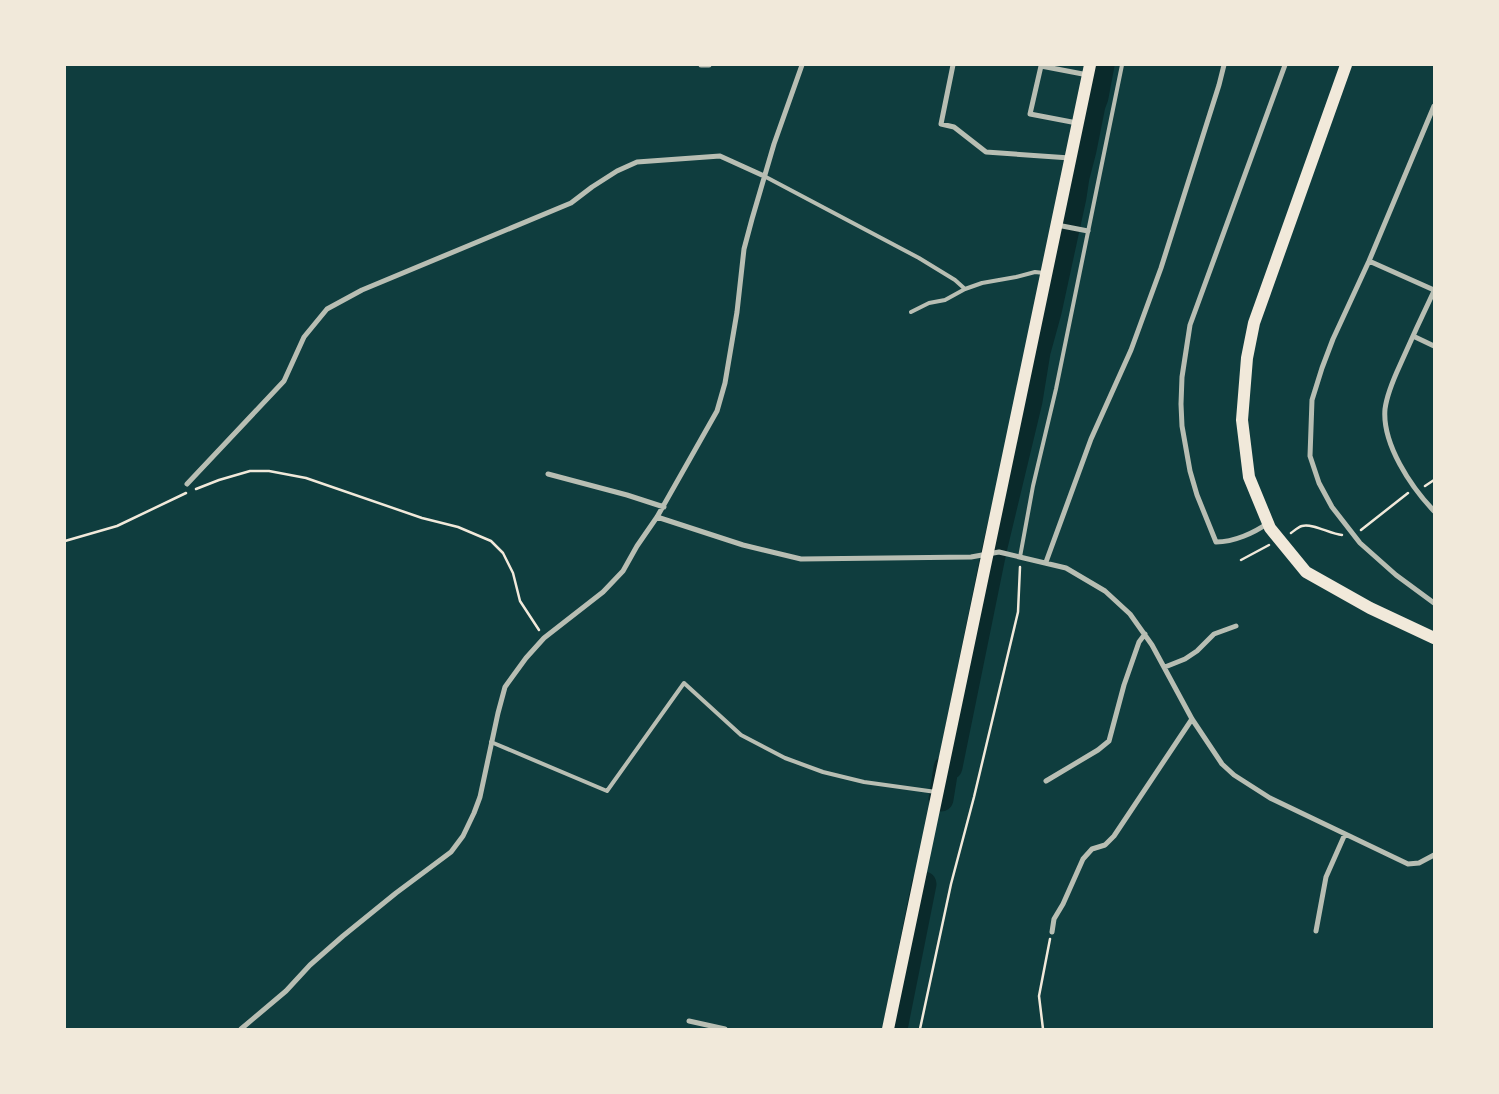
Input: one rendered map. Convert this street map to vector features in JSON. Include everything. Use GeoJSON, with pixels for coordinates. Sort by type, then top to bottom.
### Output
{"type":"FeatureCollection","features":[{"type":"Feature","properties":{"kind":"main road"},"geometry":{"type":"LineString","coordinates":[[1346,65],[1254,323],[1247,358],[1242,420],[1249,477],[1270,528],[1306,572],[1370,608],[1434,638]]}},
{"type":"Feature","properties":{"kind":"main road"},"geometry":{"type":"LineString","coordinates":[[888,1029],[1046,274],[1059,225],[1089,70]]}},
{"type":"Feature","properties":{"kind":"street"},"geometry":{"type":"LineString","coordinates":[[701,65],[709,65]]}},
{"type":"Feature","properties":{"kind":"street"},"geometry":{"type":"LineString","coordinates":[[241,1029],[286,992],[310,966],[343,936],[451,852],[463,836],[480,797],[491,742],[506,687],[526,658],[544,638],[603,592],[622,571],[658,517],[717,411],[734,329],[744,249],[774,144],[802,65]]}},
{"type":"Feature","properties":{"kind":"street"},"geometry":{"type":"LineString","coordinates":[[953,65],[941,124],[954,127],[986,152],[1071,158]]}},
{"type":"Feature","properties":{"kind":"street"},"geometry":{"type":"LineString","coordinates":[[1046,562],[1091,439],[1130,350],[1161,268],[1224,65]]}},
{"type":"Feature","properties":{"kind":"street"},"geometry":{"type":"LineString","coordinates":[[1268,523],[1258,530],[1225,542],[1216,542],[1190,471],[1182,426],[1182,377],[1190,325],[1285,65]]}},
{"type":"Feature","properties":{"kind":"street"},"geometry":{"type":"LineString","coordinates":[[1078,123],[1030,114],[1041,66],[1089,70]]}},
{"type":"Feature","properties":{"kind":"street"},"geometry":{"type":"LineString","coordinates":[[1434,106],[1369,261],[1333,339],[1312,400],[1310,456],[1319,483],[1332,507],[1360,543],[1396,575],[1434,603]]}},
{"type":"Feature","properties":{"kind":"street"},"geometry":{"type":"LineString","coordinates":[[187,484],[284,381],[304,337],[327,309],[362,290],[570,203],[617,171],[637,162],[720,156],[764,176]]}},
{"type":"Feature","properties":{"kind":"street"},"geometry":{"type":"LineString","coordinates":[[1059,225],[1088,231]]}},
{"type":"Feature","properties":{"kind":"street"},"geometry":{"type":"LineString","coordinates":[[1369,261],[1434,291],[1393,382],[1385,409],[1387,434],[1396,456],[1415,488],[1434,511]]}},
{"type":"Feature","properties":{"kind":"street"},"geometry":{"type":"LineString","coordinates":[[1413,336],[1434,346]]}},
{"type":"Feature","properties":{"kind":"street"},"geometry":{"type":"LineString","coordinates":[[548,474],[664,506]]}},
{"type":"Feature","properties":{"kind":"street"},"geometry":{"type":"LineString","coordinates":[[658,517],[743,546],[801,559],[962,557],[999,552],[1066,568],[1105,591],[1130,614],[1164,667],[1192,719],[1222,764],[1234,775],[1270,798],[1408,864],[1418,863],[1434,855]]}},
{"type":"Feature","properties":{"kind":"street"},"geometry":{"type":"LineString","coordinates":[[1164,667],[1185,659],[1197,651],[1214,634],[1236,626]]}},
{"type":"Feature","properties":{"kind":"street"},"geometry":{"type":"LineString","coordinates":[[1046,781],[1098,750],[1109,741],[1124,685],[1139,642],[1144,634]]}},
{"type":"Feature","properties":{"kind":"street"},"geometry":{"type":"LineString","coordinates":[[1052,932],[1054,919],[1083,860],[1092,849],[1105,845],[1114,836],[1192,719]]}},
{"type":"Feature","properties":{"kind":"street"},"geometry":{"type":"LineString","coordinates":[[1316,931],[1326,877],[1346,834]]}},
{"type":"Feature","properties":{"kind":"street"},"geometry":{"type":"LineString","coordinates":[[689,1021],[726,1029]]}},
{"type":"Feature","properties":{"kind":"lane"},"geometry":{"type":"LineString","coordinates":[[1020,557],[1033,486],[1056,389],[1122,65]]}},
{"type":"Feature","properties":{"kind":"lane"},"geometry":{"type":"LineString","coordinates":[[764,176],[919,258],[955,280],[965,289]]}},
{"type":"Feature","properties":{"kind":"lane"},"geometry":{"type":"LineString","coordinates":[[911,312],[929,304],[945,300],[965,289],[982,283],[1035,272],[1046,274]]}},
{"type":"Feature","properties":{"kind":"lane"},"geometry":{"type":"LineString","coordinates":[[491,742],[606,791],[684,683],[741,735],[785,758],[823,772],[864,782],[938,792]]}},
{"type":"Feature","properties":{"kind":"path"},"geometry":{"type":"LineString","coordinates":[[195,490],[219,480],[250,471],[268,471],[306,478],[422,518],[458,527],[491,541],[503,553],[513,573],[520,601],[544,638]]}},
{"type":"Feature","properties":{"kind":"path"},"geometry":{"type":"LineString","coordinates":[[1303,526],[1324,530],[1334,535],[1354,535],[1415,488]]}},
{"type":"Feature","properties":{"kind":"path"},"geometry":{"type":"LineString","coordinates":[[65,542],[117,526],[188,493]]}},
{"type":"Feature","properties":{"kind":"path"},"geometry":{"type":"LineString","coordinates":[[920,1029],[952,884],[1018,612],[1020,557]]}},
{"type":"Feature","properties":{"kind":"path"},"geometry":{"type":"LineString","coordinates":[[1043,1029],[1039,996],[1052,932]]}},
{"type":"Feature","properties":{"kind":"waterway"},"geometry":{"type":"LineString","coordinates":[[941,799],[946,768],[950,767],[994,551],[1030,401],[1038,352],[1049,312],[1102,65]]}},
{"type":"Feature","properties":{"kind":"waterway"},"geometry":{"type":"LineString","coordinates":[[895,1029],[924,884]]}}]}
